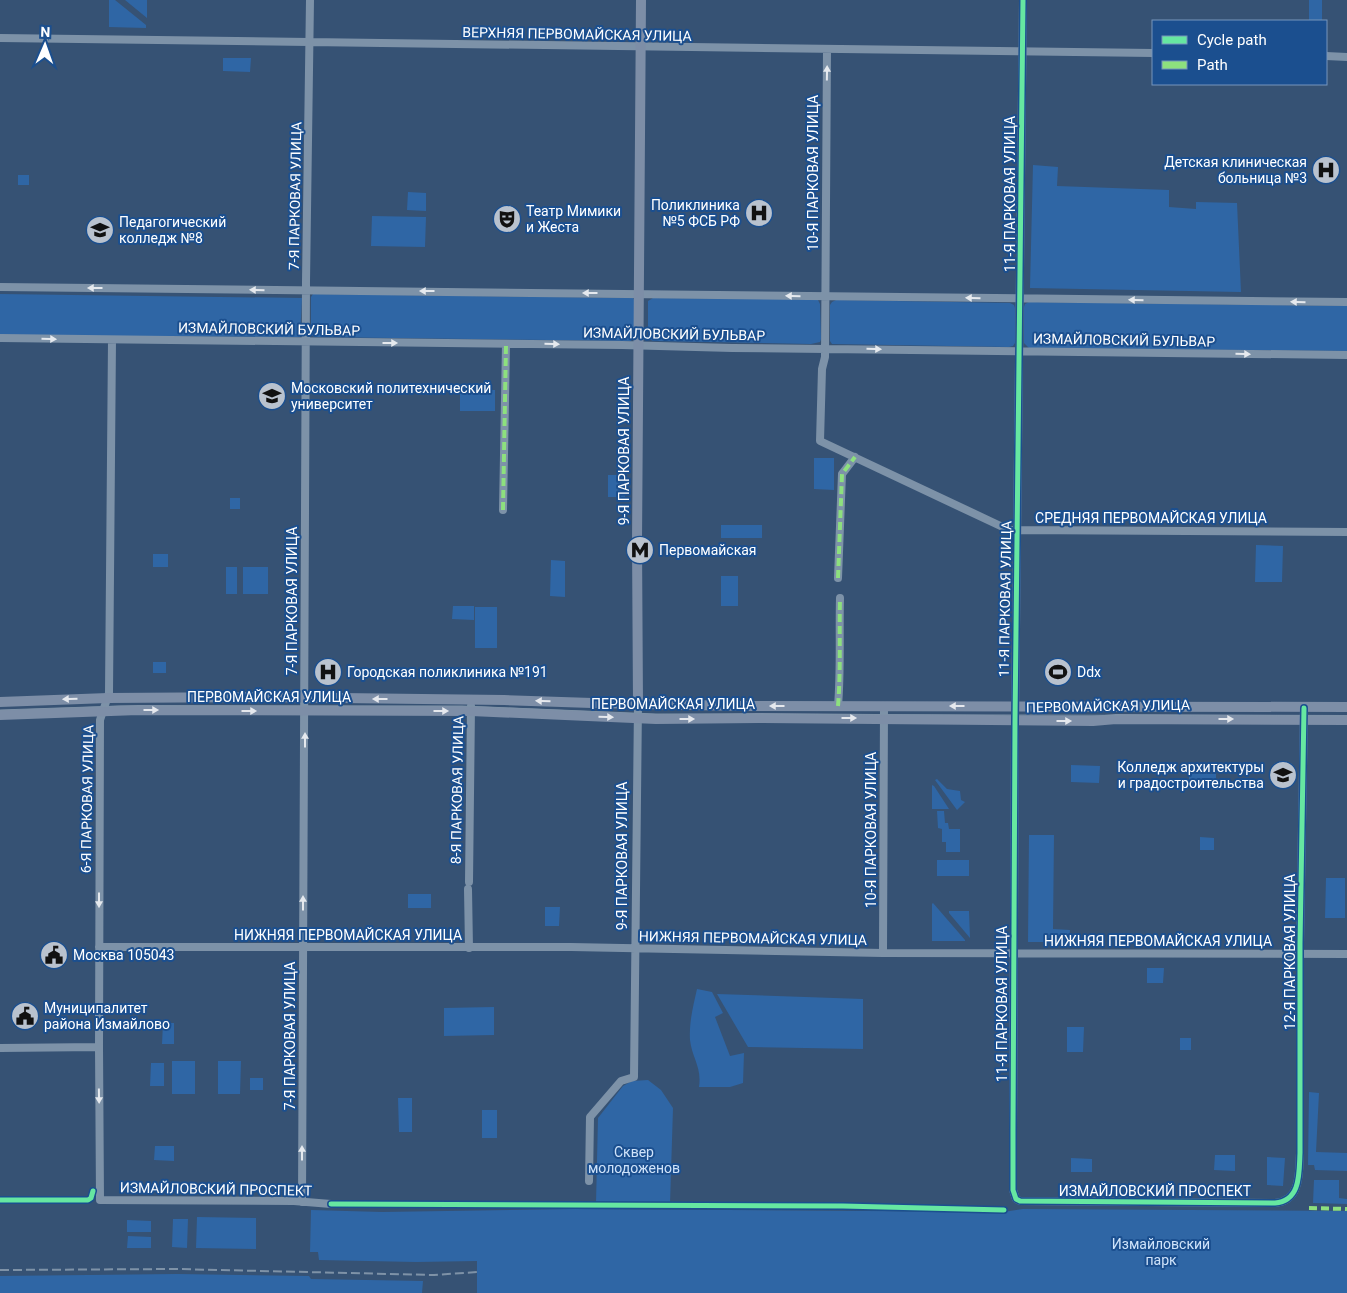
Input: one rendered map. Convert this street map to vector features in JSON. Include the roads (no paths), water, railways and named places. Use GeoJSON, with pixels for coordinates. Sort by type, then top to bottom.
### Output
{"type":"FeatureCollection","features":[{"type":"Feature","properties":{"kind":"main road","name":"9-Я ПАРКОВАЯ УЛИЦА"},"geometry":{"type":"LineString","coordinates":[[638,704],[640,0]]}},
{"type":"Feature","properties":{"kind":"main road","name":"ПЕРВОМАЙСКАЯ УЛИЦА"},"geometry":{"type":"LineString","coordinates":[[0,702],[108,698],[305,698],[471,699],[638,704],[884,707],[1347,708]]}},
{"type":"Feature","properties":{"kind":"main road","name":"ПЕРВОМАЙСКАЯ УЛИЦА"},"geometry":{"type":"LineString","coordinates":[[0,715],[192,710],[471,711],[638,718],[884,718],[1015,721],[1093,721],[1116,719],[1347,720]]}},
{"type":"Feature","properties":{"kind":"street","name":"7-Я ПАРКОВАЯ УЛИЦА"},"geometry":{"type":"LineString","coordinates":[[302,1202],[306,290],[310,0]]}},
{"type":"Feature","properties":{"kind":"street","name":"11-Я ПАРКОВАЯ УЛИЦА"},"geometry":{"type":"LineString","coordinates":[[1016,1199],[1013,1190],[1015,706],[1023,0]]}},
{"type":"Feature","properties":{"kind":"street","name":"ВЕРХНЯЯ ПЕРВОМАЙСКАЯ УЛИЦА"},"geometry":{"type":"LineString","coordinates":[[0,38],[1152,53]]}},
{"type":"Feature","properties":{"kind":"street","name":"10-Я ПАРКОВАЯ УЛИЦА"},"geometry":{"type":"LineString","coordinates":[[825,296],[827,49]]}},
{"type":"Feature","properties":{"kind":"street"},"geometry":{"type":"LineString","coordinates":[[1327,56],[1347,57]]}},
{"type":"Feature","properties":{"kind":"street"},"geometry":{"type":"LineString","coordinates":[[0,287],[1347,302]]}},
{"type":"Feature","properties":{"kind":"street","name":"СРЕДНЯЯ ПЕРВОМАЙСКАЯ УЛИЦА"},"geometry":{"type":"LineString","coordinates":[[825,296],[825,357],[822,369],[820,441],[1008,530],[1347,532]]}},
{"type":"Feature","properties":{"kind":"street","name":"ИЗМАЙЛОВСКИЙ БУЛЬВАР"},"geometry":{"type":"LineString","coordinates":[[0,338],[1347,355]]}},
{"type":"Feature","properties":{"kind":"street","name":"6-Я ПАРКОВАЯ УЛИЦА"},"geometry":{"type":"LineString","coordinates":[[100,1200],[100,720],[108,698],[112,340]]}},
{"type":"Feature","properties":{"kind":"street"},"geometry":{"type":"LineString","coordinates":[[503,510],[506,344]]}},
{"type":"Feature","properties":{"kind":"street"},"geometry":{"type":"LineString","coordinates":[[838,578],[842,474],[855,457]]}},
{"type":"Feature","properties":{"kind":"street"},"geometry":{"type":"LineString","coordinates":[[838,706],[840,598]]}},
{"type":"Feature","properties":{"kind":"street","name":"8-Я ПАРКОВАЯ УЛИЦА"},"geometry":{"type":"LineString","coordinates":[[470,948],[471,699]]}},
{"type":"Feature","properties":{"kind":"street","name":"9-Я ПАРКОВАЯ УЛИЦА"},"geometry":{"type":"LineString","coordinates":[[589,1180],[590,1117],[621,1081],[634,1077],[638,704]]}},
{"type":"Feature","properties":{"kind":"street","name":"10-Я ПАРКОВАЯ УЛИЦА"},"geometry":{"type":"LineString","coordinates":[[883,953],[884,707]]}},
{"type":"Feature","properties":{"kind":"street","name":"12-Я ПАРКОВАЯ УЛИЦА"},"geometry":{"type":"LineString","coordinates":[[1293,1195],[1299,1176],[1300,1153],[1300,954],[1304,708]]}},
{"type":"Feature","properties":{"kind":"street","name":"НИЖНЯЯ ПЕРВОМАЙСКАЯ УЛИЦА"},"geometry":{"type":"LineString","coordinates":[[99,947],[635,948],[883,953],[1347,954]]}},
{"type":"Feature","properties":{"kind":"street"},"geometry":{"type":"LineString","coordinates":[[0,1048],[99,1047]]}},
{"type":"Feature","properties":{"kind":"street","name":"ИЗМАЙЛОВСКИЙ ПРОСПЕКТ"},"geometry":{"type":"LineString","coordinates":[[1016,1199],[1026,1202],[1275,1203],[1286,1200],[1293,1195]]}},
{"type":"Feature","properties":{"kind":"street","name":"ИЗМАЙЛОВСКИЙ ПРОСПЕКТ"},"geometry":{"type":"LineString","coordinates":[[100,1200],[331,1204]]}},
{"type":"Feature","properties":{"kind":"tram line"},"geometry":{"type":"LineString","coordinates":[[0,710],[120,706],[462,706],[656,714],[1347,716]]}},
{"type":"Feature","properties":{"kind":"railway"},"geometry":{"type":"LineString","coordinates":[[0,1270],[177,1269],[434,1275],[477,1272]]}},
{"type":"Feature","properties":{"kind":"place","name":"Детская клиническая больница №3"},"geometry":{"type":"Point","coordinates":[1326,170]}},
{"type":"Feature","properties":{"kind":"place","name":"Поликлиника №5 ФСБ РФ"},"geometry":{"type":"Point","coordinates":[759,213]}},
{"type":"Feature","properties":{"kind":"place","name":"Театр Мимики и Жеста"},"geometry":{"type":"Point","coordinates":[507,219]}},
{"type":"Feature","properties":{"kind":"place","name":"Педагогический колледж №8"},"geometry":{"type":"Point","coordinates":[100,230]}},
{"type":"Feature","properties":{"kind":"place","name":"Московский политехнический университет"},"geometry":{"type":"Point","coordinates":[272,396]}},
{"type":"Feature","properties":{"kind":"place","name":"Первомайская"},"geometry":{"type":"Point","coordinates":[640,550]}},
{"type":"Feature","properties":{"kind":"place","name":"Городская поликлиника №191"},"geometry":{"type":"Point","coordinates":[328,672]}},
{"type":"Feature","properties":{"kind":"place","name":"Ddx"},"geometry":{"type":"Point","coordinates":[1058,672]}},
{"type":"Feature","properties":{"kind":"place","name":"Колледж архитектуры и градостроительства"},"geometry":{"type":"Point","coordinates":[1283,775]}},
{"type":"Feature","properties":{"kind":"place","name":"Москва 105043"},"geometry":{"type":"Point","coordinates":[54,955]}},
{"type":"Feature","properties":{"kind":"place","name":"Муниципалитет района Измайлово"},"geometry":{"type":"Point","coordinates":[25,1016]}},
{"type":"Feature","properties":{"kind":"park label","name":"Сквер молодоженов"},"geometry":{"type":"Point","coordinates":[634,1160]}},
{"type":"Feature","properties":{"kind":"park label","name":"Измайловский парк"},"geometry":{"type":"Point","coordinates":[1161,1252]}}]}
